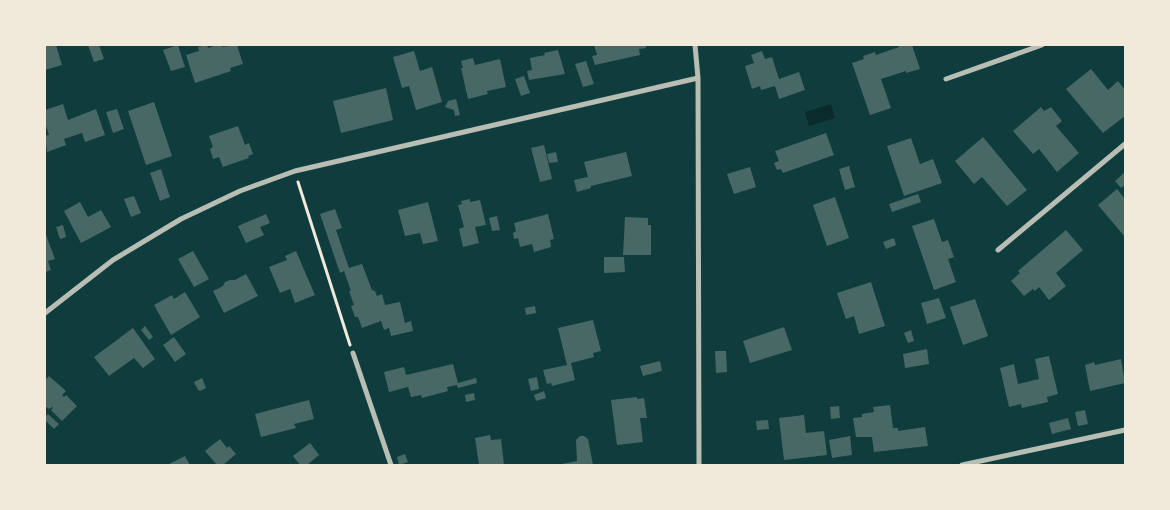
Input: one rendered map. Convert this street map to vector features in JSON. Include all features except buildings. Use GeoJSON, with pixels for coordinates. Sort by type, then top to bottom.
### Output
{"type":"FeatureCollection","features":[{"type":"Feature","properties":{"kind":"street"},"geometry":{"type":"LineString","coordinates":[[695,45],[698,78],[699,465]]}},
{"type":"Feature","properties":{"kind":"street"},"geometry":{"type":"LineString","coordinates":[[946,79],[1042,45]]}},
{"type":"Feature","properties":{"kind":"street"},"geometry":{"type":"LineString","coordinates":[[45,313],[113,260],[181,219],[240,191],[294,172],[698,78]]}},
{"type":"Feature","properties":{"kind":"street"},"geometry":{"type":"LineString","coordinates":[[998,250],[1125,144]]}},
{"type":"Feature","properties":{"kind":"street"},"geometry":{"type":"LineString","coordinates":[[353,353],[391,465]]}},
{"type":"Feature","properties":{"kind":"street"},"geometry":{"type":"LineString","coordinates":[[962,465],[1125,430]]}},
{"type":"Feature","properties":{"kind":"path"},"geometry":{"type":"LineString","coordinates":[[294,172],[353,353]]}},
{"type":"Feature","properties":{"kind":"water"},"geometry":{"type":"Polygon","coordinates":[[[831,104],[835,118],[809,126],[805,112],[831,104]]]}}]}
